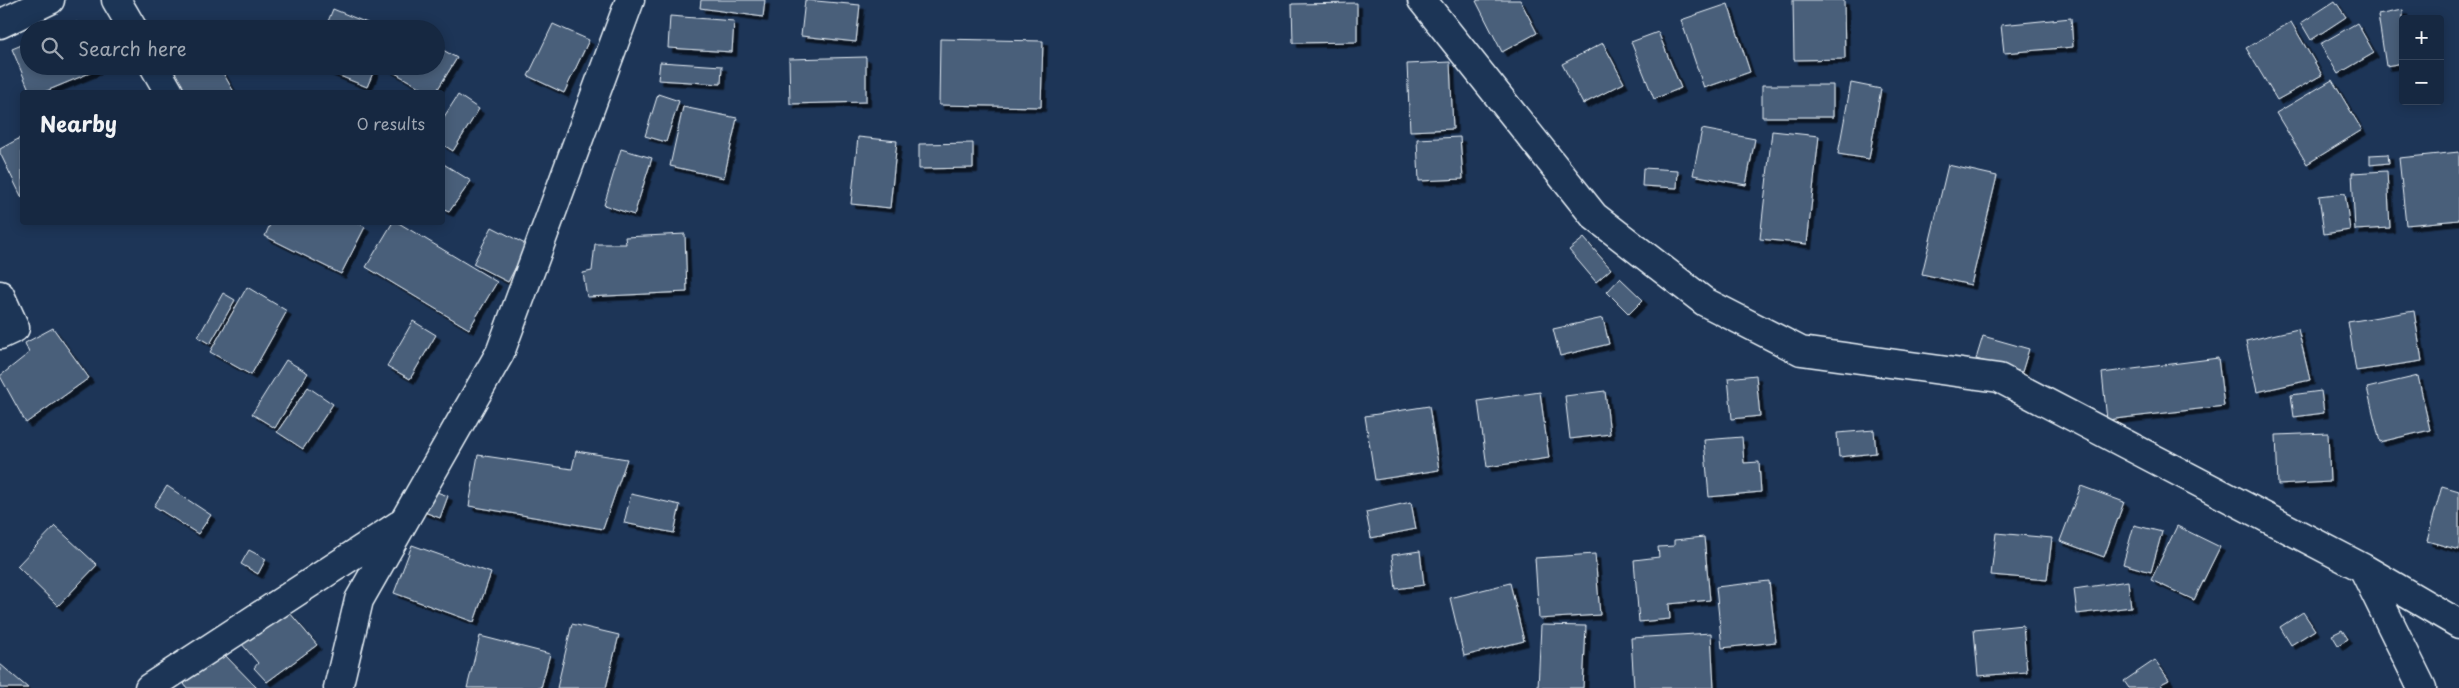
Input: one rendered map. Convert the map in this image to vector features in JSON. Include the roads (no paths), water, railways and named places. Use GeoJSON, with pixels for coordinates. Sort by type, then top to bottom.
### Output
{"type":"FeatureCollection","features":[{"type":"Feature","properties":{"kind":"street"},"geometry":{"type":"LineString","coordinates":[[0,24],[50,0]]}},
{"type":"Feature","properties":{"kind":"street"},"geometry":{"type":"LineString","coordinates":[[116,0],[128,20]]}},
{"type":"Feature","properties":{"kind":"street"},"geometry":{"type":"LineString","coordinates":[[338,688],[358,600],[500,353],[630,0]]}},
{"type":"Feature","properties":{"kind":"street"},"geometry":{"type":"LineString","coordinates":[[1422,0],[1594,216],[1706,302],[1801,351],[1998,378],[2363,568],[2459,624]]}},
{"type":"Feature","properties":{"kind":"street"},"geometry":{"type":"LineString","coordinates":[[159,75],[168,90]]}},
{"type":"Feature","properties":{"kind":"street"},"geometry":{"type":"LineString","coordinates":[[0,295],[15,328],[0,334]]}},
{"type":"Feature","properties":{"kind":"street"},"geometry":{"type":"LineString","coordinates":[[149,688],[402,523]]}},
{"type":"Feature","properties":{"kind":"street"},"geometry":{"type":"LineString","coordinates":[[2363,568],[2422,688]]}}]}
